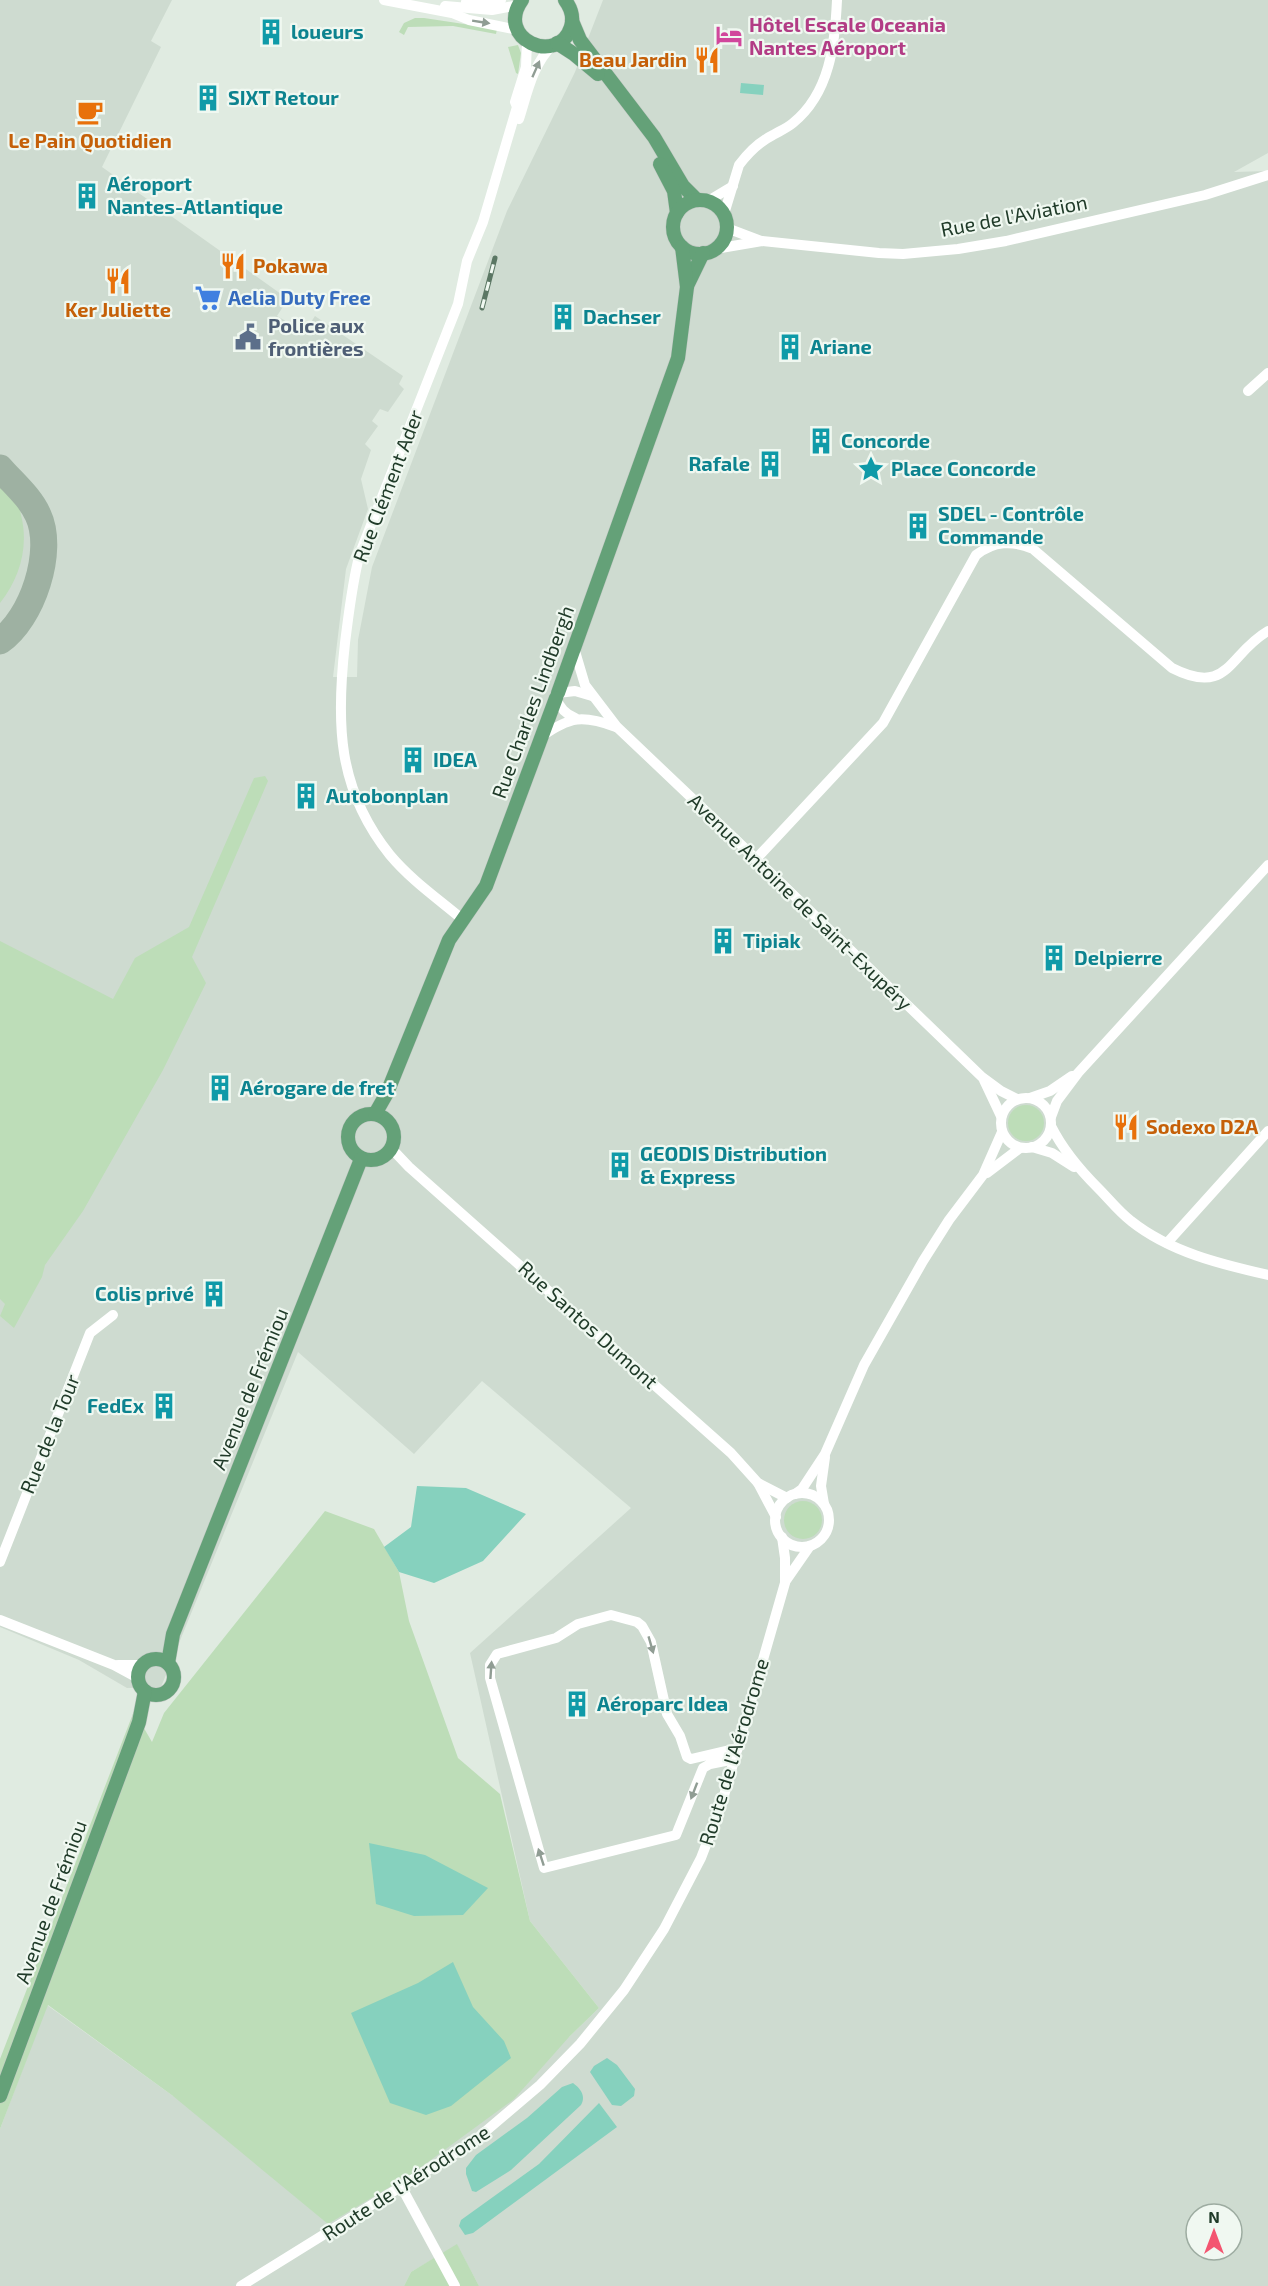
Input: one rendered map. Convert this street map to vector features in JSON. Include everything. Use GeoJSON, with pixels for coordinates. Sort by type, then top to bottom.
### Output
{"type":"FeatureCollection","features":[{"type":"Feature","properties":{"kind":"main road"},"geometry":{"type":"LineString","coordinates":[[520,2],[515,15],[522,36],[536,46],[555,44],[567,34],[569,7]]}},
{"type":"Feature","properties":{"kind":"main road"},"geometry":{"type":"LineString","coordinates":[[569,7],[580,40],[654,137],[683,186],[703,200],[720,208],[725,220],[724,239],[709,251],[689,251],[682,247],[673,232],[673,225],[677,213],[685,204],[703,200]]}},
{"type":"Feature","properties":{"kind":"main road"},"geometry":{"type":"LineString","coordinates":[[555,44],[584,61],[623,97]]}},
{"type":"Feature","properties":{"kind":"main road"},"geometry":{"type":"LineString","coordinates":[[641,122],[648,141],[674,191],[677,213]]}},
{"type":"Feature","properties":{"kind":"main road","name":"Rue Charles Lindbergh"},"geometry":{"type":"LineString","coordinates":[[375,1114],[387,1093],[444,952],[462,919],[486,886],[672,376],[680,348],[687,287],[682,247]]}},
{"type":"Feature","properties":{"kind":"main road","name":"Rue Charles Lindbergh"},"geometry":{"type":"LineString","coordinates":[[687,287],[709,251]]}},
{"type":"Feature","properties":{"kind":"main road"},"geometry":{"type":"LineString","coordinates":[[375,1114],[388,1121],[392,1127],[394,1134],[391,1148],[387,1154],[375,1160],[361,1159],[350,1148],[348,1141],[350,1126],[360,1116],[375,1114]]}},
{"type":"Feature","properties":{"kind":"main road","name":"Avenue de Frémiou"},"geometry":{"type":"LineString","coordinates":[[162,1661],[361,1159]]}},
{"type":"Feature","properties":{"kind":"main road"},"geometry":{"type":"LineString","coordinates":[[162,1661],[174,1673],[173,1682],[166,1692],[149,1693],[140,1672],[162,1661]]}},
{"type":"Feature","properties":{"kind":"main road","name":"Avenue de Frémiou"},"geometry":{"type":"LineString","coordinates":[[0,2096],[149,1693]]}},
{"type":"Feature","properties":{"kind":"street"},"geometry":{"type":"LineString","coordinates":[[384,0],[452,14],[522,36]]}},
{"type":"Feature","properties":{"kind":"street"},"geometry":{"type":"LineString","coordinates":[[409,0],[478,10],[502,9],[520,2]]}},
{"type":"Feature","properties":{"kind":"street"},"geometry":{"type":"LineString","coordinates":[[451,0],[479,3],[501,0]]}},
{"type":"Feature","properties":{"kind":"street"},"geometry":{"type":"LineString","coordinates":[[725,220],[739,165],[760,142],[791,124],[803,113],[826,75],[832,55],[837,0]]}},
{"type":"Feature","properties":{"kind":"street","name":"Rue Clément Ader"},"geometry":{"type":"LineString","coordinates":[[458,304],[467,261],[483,222],[517,107],[515,102],[526,67],[522,36]]}},
{"type":"Feature","properties":{"kind":"street","name":"Rue Clément Ader"},"geometry":{"type":"LineString","coordinates":[[462,919],[408,875],[386,850],[369,823],[355,792],[343,749],[340,713],[351,594],[360,553],[465,290],[533,76],[545,52],[555,44]]}},
{"type":"Feature","properties":{"kind":"street","name":"Rue de l'Aviation"},"geometry":{"type":"LineString","coordinates":[[709,251],[762,241],[903,254],[958,249],[1006,241],[1205,195],[1268,175]]}},
{"type":"Feature","properties":{"kind":"street"},"geometry":{"type":"LineString","coordinates":[[703,200],[733,186]]}},
{"type":"Feature","properties":{"kind":"street","name":"Rue de l'Aviation"},"geometry":{"type":"LineString","coordinates":[[725,220],[762,241]]}},
{"type":"Feature","properties":{"kind":"street"},"geometry":{"type":"LineString","coordinates":[[1248,391],[1268,374]]}},
{"type":"Feature","properties":{"kind":"street"},"geometry":{"type":"LineString","coordinates":[[756,859],[884,723],[976,555],[994,544],[1007,542],[1033,549],[1172,668],[1197,679],[1208,679],[1218,675],[1268,631]]}},
{"type":"Feature","properties":{"kind":"street","name":"Avenue Antoine de Saint-Exupéry"},"geometry":{"type":"LineString","coordinates":[[574,648],[580,673],[592,696],[616,727],[982,1077],[1017,1099]]}},
{"type":"Feature","properties":{"kind":"street"},"geometry":{"type":"LineString","coordinates":[[575,718],[564,712],[557,695],[574,691],[592,696]]}},
{"type":"Feature","properties":{"kind":"street"},"geometry":{"type":"LineString","coordinates":[[541,737],[560,723],[575,718]]}},
{"type":"Feature","properties":{"kind":"street","name":"Avenue Antoine de Saint-Exupéry"},"geometry":{"type":"LineString","coordinates":[[575,718],[597,720],[616,727]]}},
{"type":"Feature","properties":{"kind":"street"},"geometry":{"type":"LineString","coordinates":[[1032,1147],[1044,1141],[1057,1101],[1077,1073],[1268,865]]}},
{"type":"Feature","properties":{"kind":"street"},"geometry":{"type":"LineString","coordinates":[[1020,1148],[1006,1139],[1002,1132],[1001,1116],[1010,1103],[1017,1099],[1029,1098],[1050,1091],[1077,1073]]}},
{"type":"Feature","properties":{"kind":"street","name":"Avenue Antoine de Saint-Exupéry"},"geometry":{"type":"LineString","coordinates":[[982,1077],[1001,1116]]}},
{"type":"Feature","properties":{"kind":"street"},"geometry":{"type":"LineString","coordinates":[[1029,1098],[1041,1102],[1061,1145],[1082,1171],[1131,1221],[1167,1243],[1217,1263],[1268,1275]]}},
{"type":"Feature","properties":{"kind":"street"},"geometry":{"type":"LineString","coordinates":[[1167,1243],[1268,1131]]}},
{"type":"Feature","properties":{"kind":"street"},"geometry":{"type":"LineString","coordinates":[[825,1454],[821,1486],[824,1504],[829,1515],[827,1532],[810,1546],[796,1546],[782,1537],[776,1527],[779,1507],[802,1489],[825,1454],[864,1365],[949,1220],[983,1175],[1002,1132]]}},
{"type":"Feature","properties":{"kind":"street"},"geometry":{"type":"LineString","coordinates":[[983,1175],[1020,1148],[1032,1147],[1052,1153],[1082,1171]]}},
{"type":"Feature","properties":{"kind":"street","name":"Rue Santos Dumont"},"geometry":{"type":"LineString","coordinates":[[391,1148],[409,1167],[731,1453],[758,1483],[791,1496]]}},
{"type":"Feature","properties":{"kind":"street","name":"Rue de la Tour"},"geometry":{"type":"LineString","coordinates":[[0,1562],[90,1333],[113,1315]]}},
{"type":"Feature","properties":{"kind":"street"},"geometry":{"type":"LineString","coordinates":[[758,1483],[776,1517]]}},
{"type":"Feature","properties":{"kind":"street"},"geometry":{"type":"LineString","coordinates":[[791,1496],[804,1493],[819,1499],[824,1504]]}},
{"type":"Feature","properties":{"kind":"street","name":"Route de l'Aérodrome"},"geometry":{"type":"LineString","coordinates":[[241,2286],[473,2142],[540,2085],[580,2044],[624,1990],[664,1929],[701,1858],[721,1806],[785,1583],[782,1537]]}},
{"type":"Feature","properties":{"kind":"street","name":"Route de l'Aérodrome"},"geometry":{"type":"LineString","coordinates":[[785,1583],[810,1546]]}},
{"type":"Feature","properties":{"kind":"street"},"geometry":{"type":"LineString","coordinates":[[611,1615],[621,1616],[640,1624],[648,1635],[667,1714],[680,1736],[687,1757],[691,1759],[737,1753],[703,1768],[676,1835],[546,1868],[542,1865],[490,1678],[490,1665],[497,1654],[556,1638],[578,1624],[611,1615]]}},
{"type":"Feature","properties":{"kind":"street"},"geometry":{"type":"LineString","coordinates":[[0,1620],[114,1665],[140,1672]]}},
{"type":"Feature","properties":{"kind":"street"},"geometry":{"type":"LineString","coordinates":[[402,2188],[455,2286]]}},
{"type":"Feature","properties":{"kind":"shaded area"},"geometry":{"type":"Polygon","coordinates":[[[0,0],[172,0],[151,41],[161,47],[102,167],[288,299],[277,316],[296,329],[302,321],[309,325],[315,316],[403,376],[399,384],[404,389],[388,412],[380,409],[372,421],[378,426],[365,444],[371,450],[361,479],[368,509],[346,569],[333,677],[357,677],[358,640],[372,567],[507,211],[575,72],[603,0],[1268,0],[1268,153],[1234,172],[1268,171],[1268,2286],[479,2286],[457,2245],[411,2272],[404,2286],[0,2286],[0,2129],[47,2005],[173,2096],[569,2037],[599,2008],[530,1921],[470,1653],[631,1508],[482,1381],[414,1454],[298,1352],[161,1687],[127,1688],[79,1660],[0,1627],[0,0]]]}},
{"type":"Feature","properties":{"kind":"shaded area"},"geometry":{"type":"Polygon","coordinates":[[[415,18],[497,29],[496,34],[453,26],[408,27],[404,35],[399,32],[404,23],[415,18]]]}},
{"type":"Feature","properties":{"kind":"shaded area"},"geometry":{"type":"Polygon","coordinates":[[[518,45],[521,53],[518,74],[508,47],[518,45]]]}},
{"type":"Feature","properties":{"kind":"shaded area"},"geometry":{"type":"Polygon","coordinates":[[[741,83],[764,85],[763,95],[740,93],[741,83]]]}},
{"type":"Feature","properties":{"kind":"shaded area"},"geometry":{"type":"Polygon","coordinates":[[[0,486],[19,505],[24,538],[18,572],[0,603],[0,486]]]}},
{"type":"Feature","properties":{"kind":"shaded area"},"geometry":{"type":"Polygon","coordinates":[[[265,776],[268,781],[192,957],[206,983],[163,1070],[83,1211],[45,1265],[42,1277],[14,1328],[0,1316],[5,1304],[0,1299],[0,941],[113,999],[135,958],[189,927],[254,778],[265,776]]]}},
{"type":"Feature","properties":{"kind":"shaded area"},"geometry":{"type":"Polygon","coordinates":[[[1026,1105],[1038,1111],[1044,1123],[1038,1135],[1026,1141],[1014,1135],[1008,1123],[1014,1111],[1026,1105]]]}},
{"type":"Feature","properties":{"kind":"shaded area"},"geometry":{"type":"Polygon","coordinates":[[[417,1486],[466,1488],[526,1514],[483,1561],[434,1583],[399,1572],[384,1547],[411,1527],[417,1486]]]}},
{"type":"Feature","properties":{"kind":"shaded area"},"geometry":{"type":"Polygon","coordinates":[[[803,1501],[817,1506],[822,1520],[817,1534],[803,1539],[789,1534],[784,1520],[789,1506],[803,1501]]]}},
{"type":"Feature","properties":{"kind":"shaded area"},"geometry":{"type":"Polygon","coordinates":[[[325,1511],[374,1529],[399,1572],[409,1621],[458,1758],[500,1794],[530,1921],[599,2008],[569,2037],[514,2099],[413,2173],[328,2224],[173,2096],[48,2005],[0,2129],[0,2059],[134,1711],[152,1742],[164,1713],[325,1511]]]}},
{"type":"Feature","properties":{"kind":"shaded area"},"geometry":{"type":"Polygon","coordinates":[[[369,1843],[425,1855],[488,1888],[463,1915],[414,1916],[376,1904],[369,1843]]]}},
{"type":"Feature","properties":{"kind":"shaded area"},"geometry":{"type":"Polygon","coordinates":[[[453,1962],[473,2007],[504,2041],[511,2058],[451,2106],[426,2115],[390,2103],[351,2013],[418,1983],[453,1962]]]}},
{"type":"Feature","properties":{"kind":"shaded area"},"geometry":{"type":"Polygon","coordinates":[[[607,2058],[617,2065],[635,2089],[634,2096],[621,2106],[612,2105],[590,2072],[594,2066],[607,2058]]]}},
{"type":"Feature","properties":{"kind":"shaded area"},"geometry":{"type":"Polygon","coordinates":[[[573,2083],[582,2093],[581,2105],[511,2170],[476,2192],[472,2191],[466,2168],[476,2155],[527,2118],[562,2087],[573,2083]]]}},
{"type":"Feature","properties":{"kind":"shaded area"},"geometry":{"type":"Polygon","coordinates":[[[599,2103],[617,2127],[473,2233],[465,2235],[459,2226],[461,2220],[539,2164],[599,2103]]]}},
{"type":"Feature","properties":{"kind":"shaded area"},"geometry":{"type":"Polygon","coordinates":[[[457,2244],[479,2286],[404,2286],[411,2272],[457,2244]]]}},
{"type":"Feature","properties":{"kind":"taxiway"},"geometry":{"type":"LineString","coordinates":[[0,468],[35,508],[43,530],[44,547],[42,565],[31,601],[12,631],[0,641]]}},
{"type":"Feature","properties":{"kind":"railway"},"geometry":{"type":"LineString","coordinates":[[482,308],[495,258]]}},
{"type":"Feature","properties":{"kind":"place","name":"loueurs"},"geometry":{"type":"Point","coordinates":[271,32]}},
{"type":"Feature","properties":{"kind":"place","name":"Hôtel Escale Oceania Nantes Aéroport"},"geometry":{"type":"Point","coordinates":[729,36]}},
{"type":"Feature","properties":{"kind":"place","name":"Beau Jardin"},"geometry":{"type":"Point","coordinates":[707,60]}},
{"type":"Feature","properties":{"kind":"place","name":"SIXT Retour"},"geometry":{"type":"Point","coordinates":[208,98]}},
{"type":"Feature","properties":{"kind":"place","name":"Le Pain Quotidien"},"geometry":{"type":"Point","coordinates":[90,112]}},
{"type":"Feature","properties":{"kind":"place","name":"Aéroport Nantes-Atlantique"},"geometry":{"type":"Point","coordinates":[87,196]}},
{"type":"Feature","properties":{"kind":"place","name":"Pokawa"},"geometry":{"type":"Point","coordinates":[233,266]}},
{"type":"Feature","properties":{"kind":"place","name":"Ker Juliette"},"geometry":{"type":"Point","coordinates":[118,281]}},
{"type":"Feature","properties":{"kind":"place","name":"Aelia Duty Free"},"geometry":{"type":"Point","coordinates":[208,298]}},
{"type":"Feature","properties":{"kind":"place","name":"Dachser"},"geometry":{"type":"Point","coordinates":[563,317]}},
{"type":"Feature","properties":{"kind":"place","name":"Police aux frontières"},"geometry":{"type":"Point","coordinates":[248,337]}},
{"type":"Feature","properties":{"kind":"place","name":"Ariane"},"geometry":{"type":"Point","coordinates":[790,347]}},
{"type":"Feature","properties":{"kind":"place","name":"Concorde"},"geometry":{"type":"Point","coordinates":[821,441]}},
{"type":"Feature","properties":{"kind":"place","name":"Rafale"},"geometry":{"type":"Point","coordinates":[770,464]}},
{"type":"Feature","properties":{"kind":"place","name":"Place Concorde"},"geometry":{"type":"Point","coordinates":[871,469]}},
{"type":"Feature","properties":{"kind":"place","name":"SDEL - Contrôle Commande"},"geometry":{"type":"Point","coordinates":[918,526]}},
{"type":"Feature","properties":{"kind":"place","name":"IDEA"},"geometry":{"type":"Point","coordinates":[413,760]}},
{"type":"Feature","properties":{"kind":"place","name":"Autobonplan"},"geometry":{"type":"Point","coordinates":[306,796]}},
{"type":"Feature","properties":{"kind":"place","name":"Tipiak"},"geometry":{"type":"Point","coordinates":[723,941]}},
{"type":"Feature","properties":{"kind":"place","name":"Delpierre"},"geometry":{"type":"Point","coordinates":[1054,958]}},
{"type":"Feature","properties":{"kind":"place","name":"Aérogare de fret"},"geometry":{"type":"Point","coordinates":[220,1088]}},
{"type":"Feature","properties":{"kind":"place","name":"Sodexo D2A"},"geometry":{"type":"Point","coordinates":[1126,1127]}},
{"type":"Feature","properties":{"kind":"place","name":"GEODIS Distribution & Express"},"geometry":{"type":"Point","coordinates":[620,1165]}},
{"type":"Feature","properties":{"kind":"place","name":"Colis privé"},"geometry":{"type":"Point","coordinates":[214,1294]}},
{"type":"Feature","properties":{"kind":"place","name":"FedEx"},"geometry":{"type":"Point","coordinates":[164,1406]}},
{"type":"Feature","properties":{"kind":"place","name":"Aéroparc Idea"},"geometry":{"type":"Point","coordinates":[577,1704]}}]}
